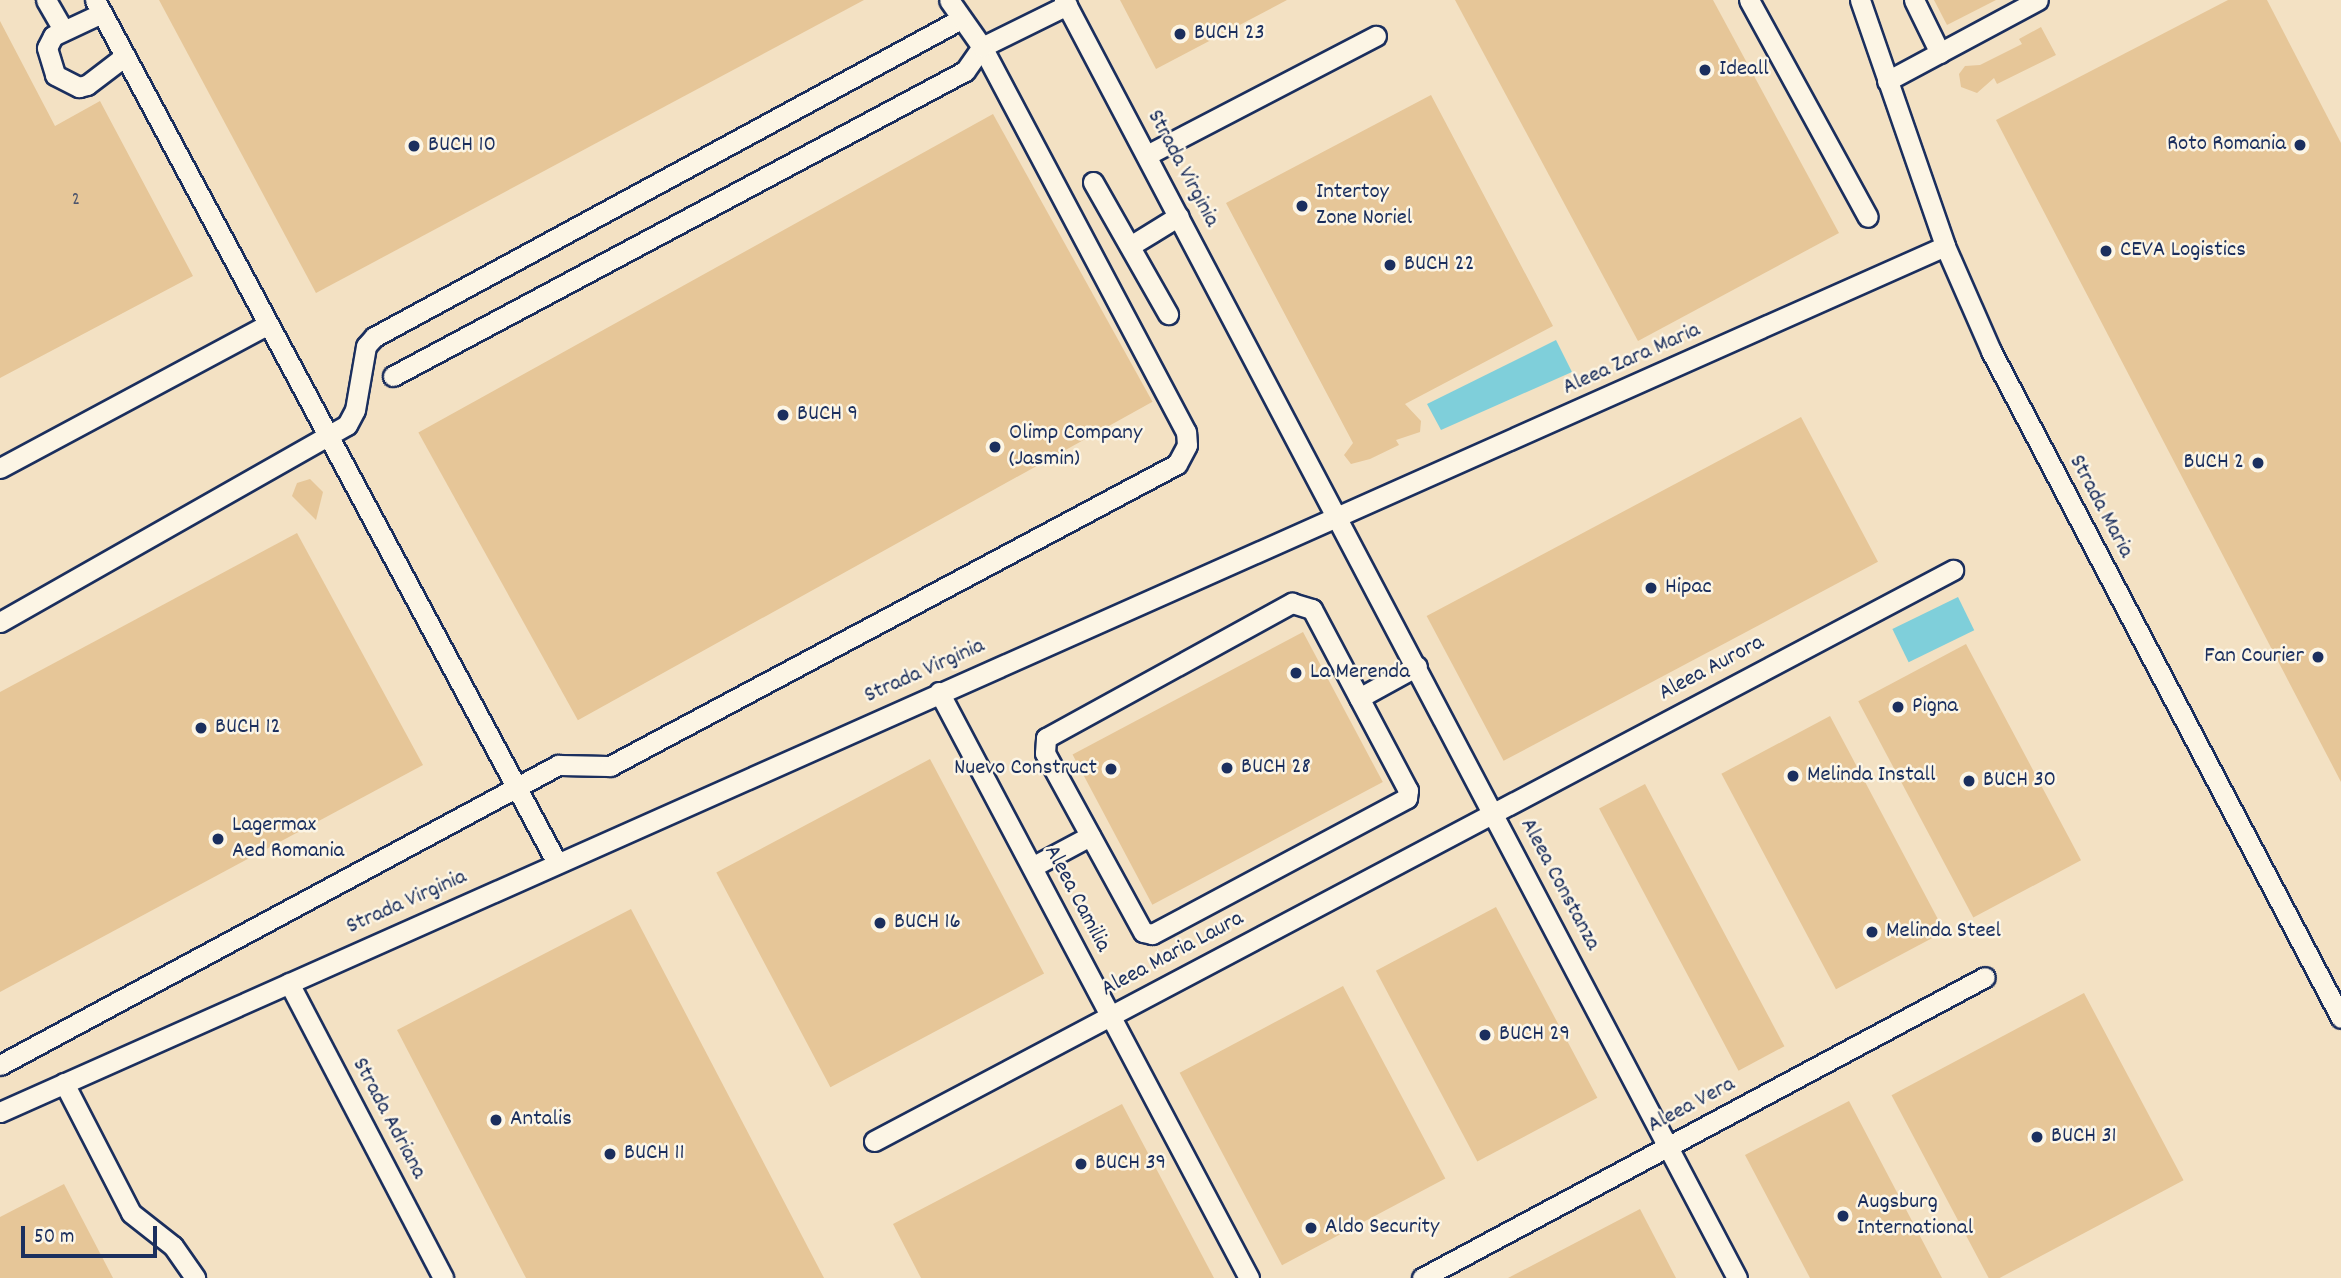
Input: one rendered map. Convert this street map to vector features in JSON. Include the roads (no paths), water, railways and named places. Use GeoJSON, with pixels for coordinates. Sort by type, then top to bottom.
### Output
{"type":"FeatureCollection","features":[{"type":"Feature","properties":{"kind":"street"},"geometry":{"type":"LineString","coordinates":[[46,0],[62,28]]}},
{"type":"Feature","properties":{"kind":"street"},"geometry":{"type":"LineString","coordinates":[[0,1065],[558,765],[610,766],[1177,464],[1183,456],[1186,432],[982,47],[959,20],[949,0]]}},
{"type":"Feature","properties":{"kind":"street"},"geometry":{"type":"LineString","coordinates":[[1749,0],[1868,217]]}},
{"type":"Feature","properties":{"kind":"street","name":"Strada Maria"},"geometry":{"type":"LineString","coordinates":[[1860,0],[1945,246],[1991,352],[2341,1018]]}},
{"type":"Feature","properties":{"kind":"street"},"geometry":{"type":"LineString","coordinates":[[1914,0],[1940,53]]}},
{"type":"Feature","properties":{"kind":"street"},"geometry":{"type":"LineString","coordinates":[[1887,81],[2038,0]]}},
{"type":"Feature","properties":{"kind":"street"},"geometry":{"type":"LineString","coordinates":[[393,376],[965,71],[982,47],[1065,2]]}},
{"type":"Feature","properties":{"kind":"street","name":"Strada Virginia"},"geometry":{"type":"LineString","coordinates":[[0,1112],[1338,513],[1065,2]]}},
{"type":"Feature","properties":{"kind":"street"},"geometry":{"type":"LineString","coordinates":[[125,56],[87,85],[69,83],[55,75],[48,61],[47,48],[62,28],[99,7],[557,863]]}},
{"type":"Feature","properties":{"kind":"street"},"geometry":{"type":"LineString","coordinates":[[0,622],[329,437],[352,420],[366,346],[374,337],[959,20]]}},
{"type":"Feature","properties":{"kind":"street"},"geometry":{"type":"LineString","coordinates":[[1147,155],[1376,36]]}},
{"type":"Feature","properties":{"kind":"street"},"geometry":{"type":"LineString","coordinates":[[1093,182],[1168,314]]}},
{"type":"Feature","properties":{"kind":"street"},"geometry":{"type":"LineString","coordinates":[[1130,246],[1179,216]]}},
{"type":"Feature","properties":{"kind":"street","name":"Aleea Zara Maria"},"geometry":{"type":"LineString","coordinates":[[1338,513],[1356,511],[1945,246]]}},
{"type":"Feature","properties":{"kind":"street"},"geometry":{"type":"LineString","coordinates":[[0,468],[268,324]]}},
{"type":"Feature","properties":{"kind":"street","name":"Aleea Constanza"},"geometry":{"type":"LineString","coordinates":[[1338,513],[1737,1278]]}},
{"type":"Feature","properties":{"kind":"street","name":"Aleea Aurora"},"geometry":{"type":"LineString","coordinates":[[1494,813],[1953,570]]}},
{"type":"Feature","properties":{"kind":"street"},"geometry":{"type":"LineString","coordinates":[[1292,603],[1312,609],[1408,790],[1405,801],[1152,934],[1140,929],[1090,836],[1045,753],[1049,733],[1292,603]]}},
{"type":"Feature","properties":{"kind":"street"},"geometry":{"type":"LineString","coordinates":[[1359,698],[1417,666]]}},
{"type":"Feature","properties":{"kind":"street","name":"Aleea Camilia"},"geometry":{"type":"LineString","coordinates":[[939,692],[1249,1278]]}},
{"type":"Feature","properties":{"kind":"street","name":"Aleea Maria Laura"},"geometry":{"type":"LineString","coordinates":[[874,1141],[1494,813]]}},
{"type":"Feature","properties":{"kind":"street"},"geometry":{"type":"LineString","coordinates":[[1032,867],[1090,836]]}},
{"type":"Feature","properties":{"kind":"street","name":"Aleea Vera"},"geometry":{"type":"LineString","coordinates":[[1422,1278],[1985,977]]}},
{"type":"Feature","properties":{"kind":"street","name":"Strada Adriana"},"geometry":{"type":"LineString","coordinates":[[289,983],[443,1278]]}},
{"type":"Feature","properties":{"kind":"street"},"geometry":{"type":"LineString","coordinates":[[64,1083],[131,1213],[173,1246],[195,1278]]}},
{"type":"Feature","properties":{"kind":"water"},"geometry":{"type":"Polygon","coordinates":[[[1556,340],[1572,372],[1441,430],[1427,404],[1556,340]]]}},
{"type":"Feature","properties":{"kind":"water"},"geometry":{"type":"Polygon","coordinates":[[[1958,597],[1974,630],[1909,662],[1892,629],[1958,597]]]}},
{"type":"Feature","properties":{"kind":"place","name":"BUCH 23"},"geometry":{"type":"Point","coordinates":[1180,34]}},
{"type":"Feature","properties":{"kind":"place","name":"Ideall"},"geometry":{"type":"Point","coordinates":[1705,70]}},
{"type":"Feature","properties":{"kind":"place","name":"Roto Romania"},"geometry":{"type":"Point","coordinates":[2300,145]}},
{"type":"Feature","properties":{"kind":"place","name":"BUCH 10"},"geometry":{"type":"Point","coordinates":[414,146]}},
{"type":"Feature","properties":{"kind":"place","name":"Intertoy Zone Noriel"},"geometry":{"type":"Point","coordinates":[1302,206]}},
{"type":"Feature","properties":{"kind":"place","name":"CEVA Logistics"},"geometry":{"type":"Point","coordinates":[2106,251]}},
{"type":"Feature","properties":{"kind":"place","name":"BUCH 22"},"geometry":{"type":"Point","coordinates":[1390,265]}},
{"type":"Feature","properties":{"kind":"place","name":"BUCH 9"},"geometry":{"type":"Point","coordinates":[783,415]}},
{"type":"Feature","properties":{"kind":"place","name":"Olimp Company (Jasmin)"},"geometry":{"type":"Point","coordinates":[995,447]}},
{"type":"Feature","properties":{"kind":"place","name":"BUCH 2"},"geometry":{"type":"Point","coordinates":[2258,463]}},
{"type":"Feature","properties":{"kind":"place","name":"Hipac"},"geometry":{"type":"Point","coordinates":[1651,588]}},
{"type":"Feature","properties":{"kind":"place","name":"Fan Courier"},"geometry":{"type":"Point","coordinates":[2318,657]}},
{"type":"Feature","properties":{"kind":"place","name":"La Merenda"},"geometry":{"type":"Point","coordinates":[1296,673]}},
{"type":"Feature","properties":{"kind":"place","name":"Pigna"},"geometry":{"type":"Point","coordinates":[1898,707]}},
{"type":"Feature","properties":{"kind":"place","name":"BUCH 12"},"geometry":{"type":"Point","coordinates":[201,728]}},
{"type":"Feature","properties":{"kind":"place","name":"BUCH 28"},"geometry":{"type":"Point","coordinates":[1227,768]}},
{"type":"Feature","properties":{"kind":"place","name":"Nuevo Construct"},"geometry":{"type":"Point","coordinates":[1111,769]}},
{"type":"Feature","properties":{"kind":"place","name":"Melinda Install"},"geometry":{"type":"Point","coordinates":[1793,776]}},
{"type":"Feature","properties":{"kind":"place","name":"BUCH 30"},"geometry":{"type":"Point","coordinates":[1969,781]}},
{"type":"Feature","properties":{"kind":"place","name":"Lagermax Aed Romania"},"geometry":{"type":"Point","coordinates":[218,839]}},
{"type":"Feature","properties":{"kind":"place","name":"BUCH 16"},"geometry":{"type":"Point","coordinates":[880,923]}},
{"type":"Feature","properties":{"kind":"place","name":"Melinda Steel"},"geometry":{"type":"Point","coordinates":[1872,932]}},
{"type":"Feature","properties":{"kind":"place","name":"BUCH 29"},"geometry":{"type":"Point","coordinates":[1485,1035]}},
{"type":"Feature","properties":{"kind":"place","name":"Antalis"},"geometry":{"type":"Point","coordinates":[496,1120]}},
{"type":"Feature","properties":{"kind":"place","name":"BUCH 31"},"geometry":{"type":"Point","coordinates":[2037,1137]}},
{"type":"Feature","properties":{"kind":"place","name":"BUCH 11"},"geometry":{"type":"Point","coordinates":[610,1154]}},
{"type":"Feature","properties":{"kind":"place","name":"BUCH 39"},"geometry":{"type":"Point","coordinates":[1081,1164]}},
{"type":"Feature","properties":{"kind":"place","name":"Augsburg International"},"geometry":{"type":"Point","coordinates":[1843,1216]}},
{"type":"Feature","properties":{"kind":"place","name":"Aldo Security"},"geometry":{"type":"Point","coordinates":[1311,1228]}}]}
